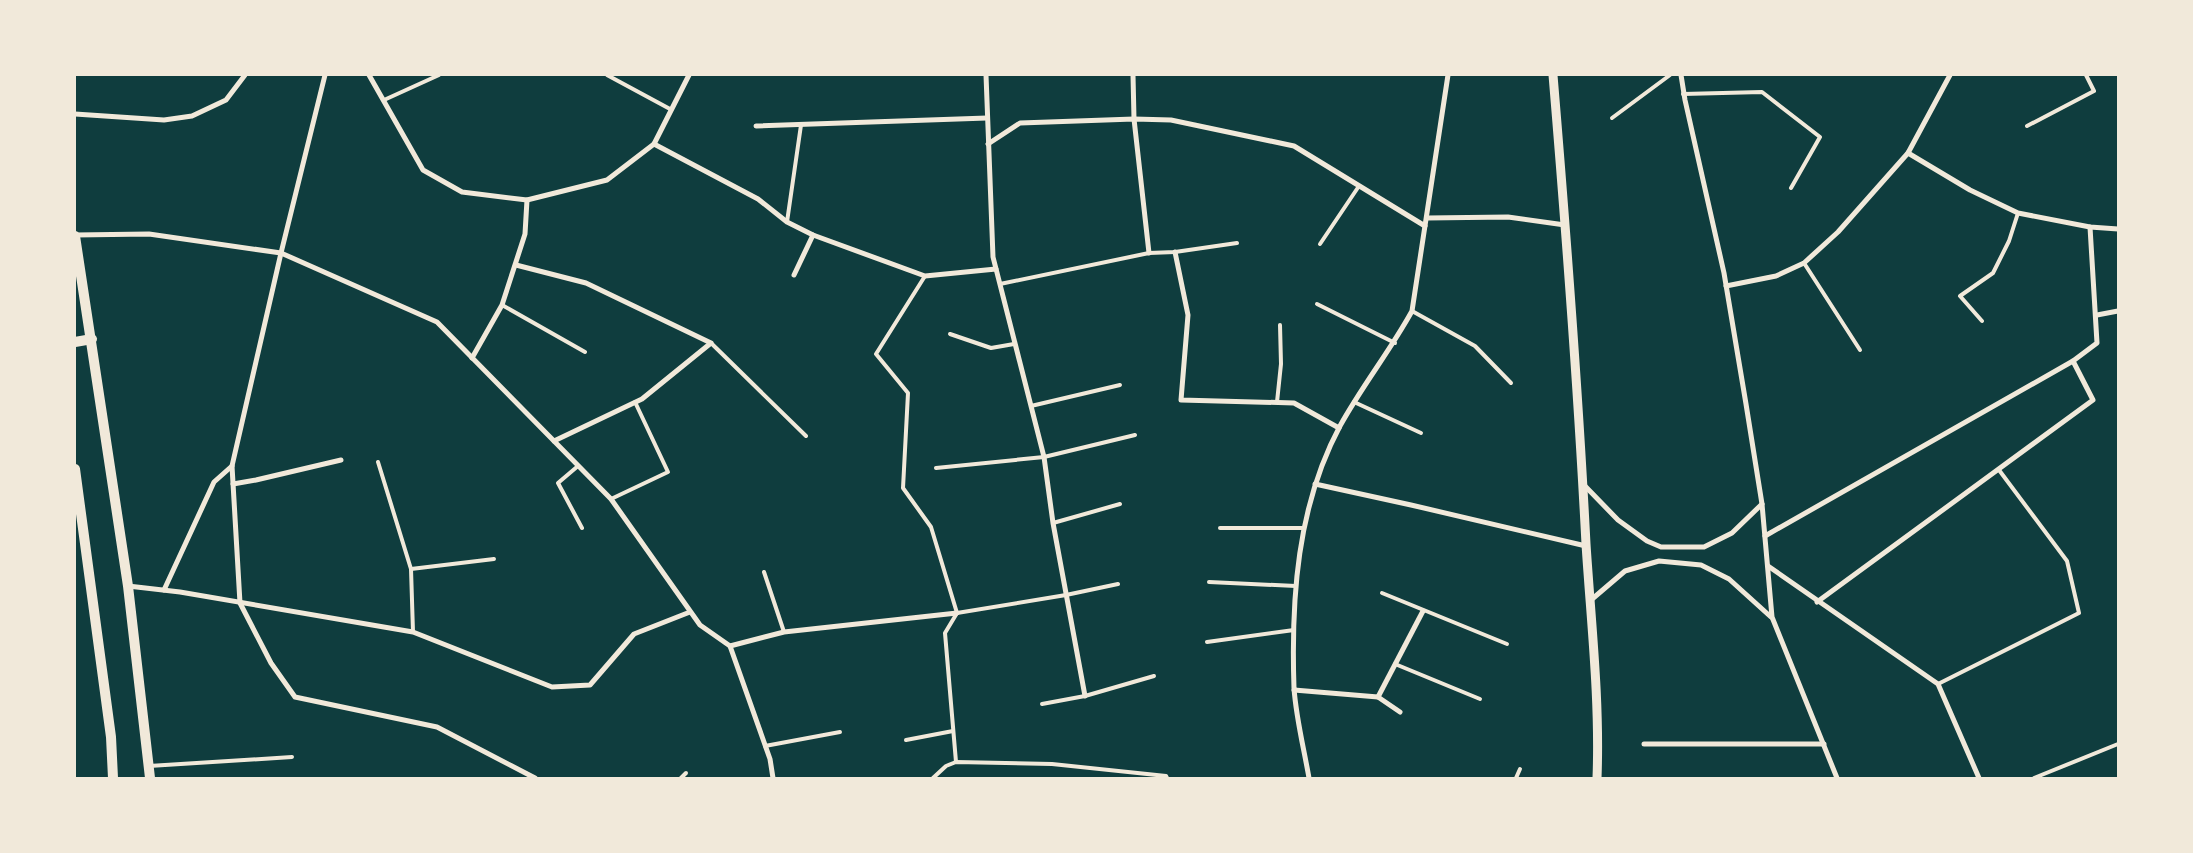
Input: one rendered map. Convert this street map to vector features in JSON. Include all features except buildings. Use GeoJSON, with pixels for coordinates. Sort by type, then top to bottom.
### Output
{"type":"FeatureCollection","features":[{"type":"Feature","properties":{"kind":"main road"},"geometry":{"type":"LineString","coordinates":[[75,235],[128,586],[150,778]]}},
{"type":"Feature","properties":{"kind":"main road"},"geometry":{"type":"LineString","coordinates":[[75,342],[92,340]]}},
{"type":"Feature","properties":{"kind":"main road"},"geometry":{"type":"LineString","coordinates":[[75,469],[110,727],[113,778]]}},
{"type":"Feature","properties":{"kind":"street"},"geometry":{"type":"LineString","coordinates":[[75,114],[164,120],[192,116],[226,100],[244,75]]}},
{"type":"Feature","properties":{"kind":"street"},"geometry":{"type":"LineString","coordinates":[[325,75],[281,253],[232,466],[240,603],[271,663],[295,697],[437,727],[535,778]]}},
{"type":"Feature","properties":{"kind":"street"},"geometry":{"type":"LineString","coordinates":[[369,75],[423,170],[462,192],[527,200],[607,180],[654,144],[670,109],[689,75]]}},
{"type":"Feature","properties":{"kind":"street"},"geometry":{"type":"LineString","coordinates":[[986,75],[993,257],[1044,457],[1053,523],[1085,696]]}},
{"type":"Feature","properties":{"kind":"street"},"geometry":{"type":"LineString","coordinates":[[1133,75],[1134,119],[1149,253]]}},
{"type":"Feature","properties":{"kind":"street"},"geometry":{"type":"LineString","coordinates":[[1309,778],[1294,690],[1296,586],[1303,528],[1315,484],[1339,428],[1354,402],[1395,343],[1412,311],[1448,75]]}},
{"type":"Feature","properties":{"kind":"street"},"geometry":{"type":"LineString","coordinates":[[1553,75],[1586,546],[1592,600],[1598,747],[1597,778]]}},
{"type":"Feature","properties":{"kind":"street"},"geometry":{"type":"LineString","coordinates":[[1681,75],[1683,94],[1726,286],[1762,504],[1772,617],[1838,778]]}},
{"type":"Feature","properties":{"kind":"street"},"geometry":{"type":"LineString","coordinates":[[1726,286],[1776,276],[1804,262],[1838,232],[1908,153],[1950,75]]}},
{"type":"Feature","properties":{"kind":"street"},"geometry":{"type":"LineString","coordinates":[[756,126],[987,118]]}},
{"type":"Feature","properties":{"kind":"street"},"geometry":{"type":"LineString","coordinates":[[988,144],[1020,123],[1134,119],[1171,120],[1294,146],[1425,226]]}},
{"type":"Feature","properties":{"kind":"street"},"geometry":{"type":"LineString","coordinates":[[654,144],[758,199],[787,222],[814,236],[925,276],[996,270]]}},
{"type":"Feature","properties":{"kind":"street"},"geometry":{"type":"LineString","coordinates":[[1908,153],[1970,190],[2018,213],[2090,227],[2118,229]]}},
{"type":"Feature","properties":{"kind":"street"},"geometry":{"type":"LineString","coordinates":[[472,358],[502,305],[516,265],[525,234],[527,200]]}},
{"type":"Feature","properties":{"kind":"street"},"geometry":{"type":"LineString","coordinates":[[1427,218],[1508,217],[1565,225]]}},
{"type":"Feature","properties":{"kind":"street"},"geometry":{"type":"LineString","coordinates":[[1765,536],[2073,361],[2098,343],[2090,227]]}},
{"type":"Feature","properties":{"kind":"street"},"geometry":{"type":"LineString","coordinates":[[75,235],[149,234],[281,253],[436,322],[611,499],[700,625],[730,646],[765,746],[773,778]]}},
{"type":"Feature","properties":{"kind":"street"},"geometry":{"type":"LineString","coordinates":[[794,275],[814,236]]}},
{"type":"Feature","properties":{"kind":"street"},"geometry":{"type":"LineString","coordinates":[[1175,252],[1188,315],[1181,400],[1294,403],[1339,428]]}},
{"type":"Feature","properties":{"kind":"street"},"geometry":{"type":"LineString","coordinates":[[516,265],[586,283],[711,343],[635,402],[554,441]]}},
{"type":"Feature","properties":{"kind":"street"},"geometry":{"type":"LineString","coordinates":[[2097,315],[2118,311]]}},
{"type":"Feature","properties":{"kind":"street"},"geometry":{"type":"LineString","coordinates":[[1817,602],[2093,400],[2073,361]]}},
{"type":"Feature","properties":{"kind":"street"},"geometry":{"type":"LineString","coordinates":[[233,484],[341,460]]}},
{"type":"Feature","properties":{"kind":"street"},"geometry":{"type":"LineString","coordinates":[[164,590],[214,482],[232,466]]}},
{"type":"Feature","properties":{"kind":"street"},"geometry":{"type":"LineString","coordinates":[[1315,484],[1586,546]]}},
{"type":"Feature","properties":{"kind":"street"},"geometry":{"type":"LineString","coordinates":[[1583,484],[1618,520],[1646,541],[1661,547],[1704,548],[1732,533],[1762,504]]}},
{"type":"Feature","properties":{"kind":"street"},"geometry":{"type":"LineString","coordinates":[[1592,600],[1625,571],[1658,562],[1701,565],[1729,579],[1772,617]]}},
{"type":"Feature","properties":{"kind":"street"},"geometry":{"type":"LineString","coordinates":[[1768,566],[1817,602],[1938,684],[1979,778]]}},
{"type":"Feature","properties":{"kind":"street"},"geometry":{"type":"LineString","coordinates":[[128,586],[164,590],[413,632],[552,687],[590,685],[634,634],[690,612]]}},
{"type":"Feature","properties":{"kind":"street"},"geometry":{"type":"LineString","coordinates":[[1378,697],[1423,611]]}},
{"type":"Feature","properties":{"kind":"street"},"geometry":{"type":"LineString","coordinates":[[730,646],[784,632],[957,612]]}},
{"type":"Feature","properties":{"kind":"street"},"geometry":{"type":"LineString","coordinates":[[1294,690],[1378,697],[1400,712]]}},
{"type":"Feature","properties":{"kind":"street"},"geometry":{"type":"LineString","coordinates":[[1644,744],[1824,744]]}},
{"type":"Feature","properties":{"kind":"lane"},"geometry":{"type":"LineString","coordinates":[[384,100],[439,75]]}},
{"type":"Feature","properties":{"kind":"lane"},"geometry":{"type":"LineString","coordinates":[[606,75],[670,109]]}},
{"type":"Feature","properties":{"kind":"lane"},"geometry":{"type":"LineString","coordinates":[[1612,118],[1670,75]]}},
{"type":"Feature","properties":{"kind":"lane"},"geometry":{"type":"LineString","coordinates":[[2028,126],[2094,91],[2086,75]]}},
{"type":"Feature","properties":{"kind":"lane"},"geometry":{"type":"LineString","coordinates":[[1683,94],[1762,92],[1820,136],[1791,188]]}},
{"type":"Feature","properties":{"kind":"lane"},"geometry":{"type":"LineString","coordinates":[[787,222],[801,125]]}},
{"type":"Feature","properties":{"kind":"lane"},"geometry":{"type":"LineString","coordinates":[[1320,244],[1360,186]]}},
{"type":"Feature","properties":{"kind":"lane"},"geometry":{"type":"LineString","coordinates":[[1982,321],[1960,296],[1993,273],[2009,241],[2018,213]]}},
{"type":"Feature","properties":{"kind":"lane"},"geometry":{"type":"LineString","coordinates":[[1000,284],[1149,253],[1175,252],[1237,243]]}},
{"type":"Feature","properties":{"kind":"lane"},"geometry":{"type":"LineString","coordinates":[[1804,262],[1860,350]]}},
{"type":"Feature","properties":{"kind":"lane"},"geometry":{"type":"LineString","coordinates":[[925,276],[876,354],[908,393],[903,488],[931,527],[957,612],[945,633],[956,762]]}},
{"type":"Feature","properties":{"kind":"lane"},"geometry":{"type":"LineString","coordinates":[[1317,304],[1395,343]]}},
{"type":"Feature","properties":{"kind":"lane"},"geometry":{"type":"LineString","coordinates":[[502,305],[585,352]]}},
{"type":"Feature","properties":{"kind":"lane"},"geometry":{"type":"LineString","coordinates":[[1412,311],[1475,346],[1511,383]]}},
{"type":"Feature","properties":{"kind":"lane"},"geometry":{"type":"LineString","coordinates":[[1277,402],[1281,364],[1280,325]]}},
{"type":"Feature","properties":{"kind":"lane"},"geometry":{"type":"LineString","coordinates":[[950,334],[991,348],[1014,344]]}},
{"type":"Feature","properties":{"kind":"lane"},"geometry":{"type":"LineString","coordinates":[[711,343],[806,436]]}},
{"type":"Feature","properties":{"kind":"lane"},"geometry":{"type":"LineString","coordinates":[[1031,406],[1120,385]]}},
{"type":"Feature","properties":{"kind":"lane"},"geometry":{"type":"LineString","coordinates":[[611,499],[668,472],[635,402]]}},
{"type":"Feature","properties":{"kind":"lane"},"geometry":{"type":"LineString","coordinates":[[1354,402],[1421,433]]}},
{"type":"Feature","properties":{"kind":"lane"},"geometry":{"type":"LineString","coordinates":[[936,468],[1044,457],[1135,435]]}},
{"type":"Feature","properties":{"kind":"lane"},"geometry":{"type":"LineString","coordinates":[[378,462],[410,569],[413,632]]}},
{"type":"Feature","properties":{"kind":"lane"},"geometry":{"type":"LineString","coordinates":[[578,466],[558,483],[582,528]]}},
{"type":"Feature","properties":{"kind":"lane"},"geometry":{"type":"LineString","coordinates":[[1938,684],[2079,613],[2067,561],[1999,470]]}},
{"type":"Feature","properties":{"kind":"lane"},"geometry":{"type":"LineString","coordinates":[[1053,523],[1120,504]]}},
{"type":"Feature","properties":{"kind":"lane"},"geometry":{"type":"LineString","coordinates":[[1220,528],[1303,528]]}},
{"type":"Feature","properties":{"kind":"lane"},"geometry":{"type":"LineString","coordinates":[[410,569],[494,559]]}},
{"type":"Feature","properties":{"kind":"lane"},"geometry":{"type":"LineString","coordinates":[[764,572],[784,632]]}},
{"type":"Feature","properties":{"kind":"lane"},"geometry":{"type":"LineString","coordinates":[[1209,582],[1296,586]]}},
{"type":"Feature","properties":{"kind":"lane"},"geometry":{"type":"LineString","coordinates":[[957,612],[1066,595],[1118,584]]}},
{"type":"Feature","properties":{"kind":"lane"},"geometry":{"type":"LineString","coordinates":[[1382,593],[1506,644]]}},
{"type":"Feature","properties":{"kind":"lane"},"geometry":{"type":"LineString","coordinates":[[1207,642],[1295,629]]}},
{"type":"Feature","properties":{"kind":"lane"},"geometry":{"type":"LineString","coordinates":[[1395,664],[1480,699]]}},
{"type":"Feature","properties":{"kind":"lane"},"geometry":{"type":"LineString","coordinates":[[1042,704],[1085,696],[1154,676]]}},
{"type":"Feature","properties":{"kind":"lane"},"geometry":{"type":"LineString","coordinates":[[906,740],[953,731]]}},
{"type":"Feature","properties":{"kind":"lane"},"geometry":{"type":"LineString","coordinates":[[765,746],[840,732]]}},
{"type":"Feature","properties":{"kind":"lane"},"geometry":{"type":"LineString","coordinates":[[2034,778],[2118,744]]}},
{"type":"Feature","properties":{"kind":"lane"},"geometry":{"type":"LineString","coordinates":[[149,766],[292,757]]}},
{"type":"Feature","properties":{"kind":"lane"},"geometry":{"type":"LineString","coordinates":[[933,778],[946,766],[956,762],[1052,764],[1166,776],[1167,778]]}},
{"type":"Feature","properties":{"kind":"lane"},"geometry":{"type":"LineString","coordinates":[[1516,778],[1520,769]]}},
{"type":"Feature","properties":{"kind":"lane"},"geometry":{"type":"LineString","coordinates":[[681,778],[686,773]]}}]}
